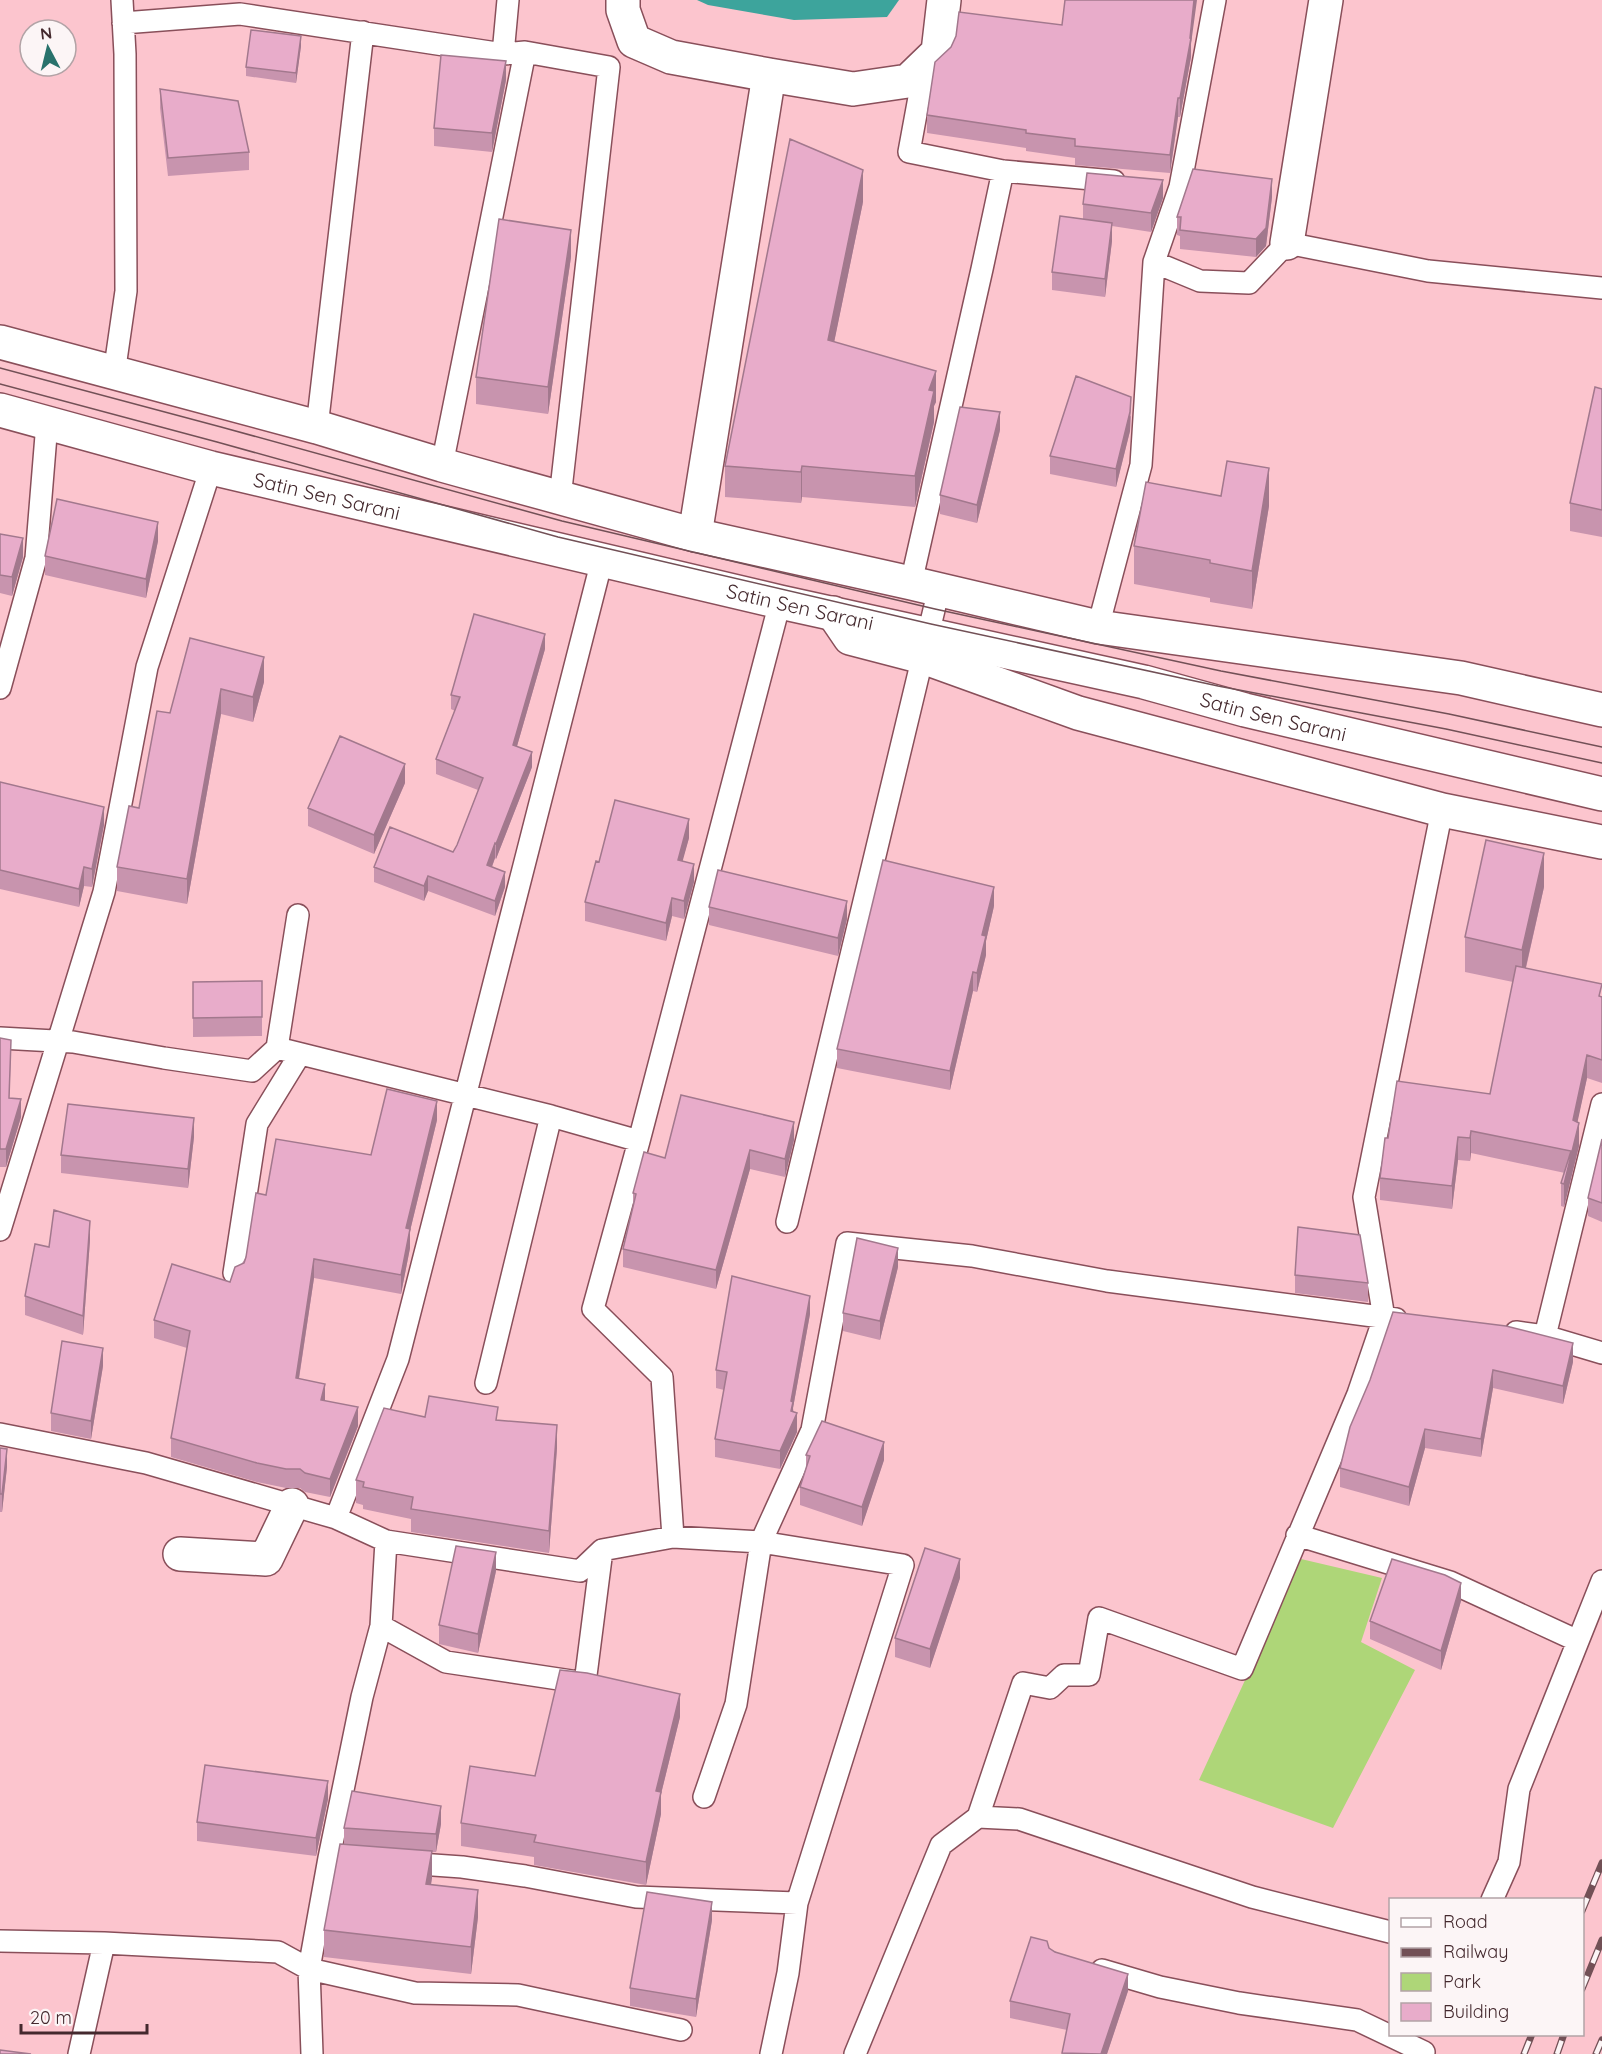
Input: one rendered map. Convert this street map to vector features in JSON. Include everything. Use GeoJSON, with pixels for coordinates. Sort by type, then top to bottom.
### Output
{"type":"FeatureCollection","features":[{"type":"Feature","properties":{"kind":"main road"},"geometry":{"type":"LineString","coordinates":[[623,0],[623,10],[634,41],[671,57],[853,89],[908,81],[926,64],[938,52],[944,0]]}},
{"type":"Feature","properties":{"kind":"main road"},"geometry":{"type":"LineString","coordinates":[[1287,243],[1326,0]]}},
{"type":"Feature","properties":{"kind":"main road"},"geometry":{"type":"LineString","coordinates":[[695,535],[769,75]]}},
{"type":"Feature","properties":{"kind":"main road"},"geometry":{"type":"LineString","coordinates":[[0,342],[317,427],[442,465],[695,535],[1098,627],[1461,678],[1602,710]]}},
{"type":"Feature","properties":{"kind":"main road","name":"Satin Sen Sarani"},"geometry":{"type":"LineString","coordinates":[[0,410],[211,468],[833,613],[926,646],[1144,682],[1256,712],[1602,794]]}},
{"type":"Feature","properties":{"kind":"main road"},"geometry":{"type":"LineString","coordinates":[[926,646],[1078,713],[1442,810],[1602,842]]}},
{"type":"Feature","properties":{"kind":"main road"},"geometry":{"type":"LineString","coordinates":[[180,1554],[266,1559],[292,1505]]}},
{"type":"Feature","properties":{"kind":"lane"},"geometry":{"type":"LineString","coordinates":[[114,374],[126,291],[122,0]]}},
{"type":"Feature","properties":{"kind":"lane"},"geometry":{"type":"LineString","coordinates":[[503,54],[508,0]]}},
{"type":"Feature","properties":{"kind":"lane"},"geometry":{"type":"LineString","coordinates":[[1098,627],[1141,465],[1154,262],[1180,187],[1215,0]]}},
{"type":"Feature","properties":{"kind":"lane"},"geometry":{"type":"LineString","coordinates":[[123,23],[240,14],[503,54],[525,52],[609,67],[560,498]]}},
{"type":"Feature","properties":{"kind":"lane"},"geometry":{"type":"LineString","coordinates":[[317,427],[363,32]]}},
{"type":"Feature","properties":{"kind":"lane"},"geometry":{"type":"LineString","coordinates":[[442,465],[525,52]]}},
{"type":"Feature","properties":{"kind":"lane"},"geometry":{"type":"LineString","coordinates":[[926,64],[909,152],[1003,171],[1133,183]]}},
{"type":"Feature","properties":{"kind":"lane"},"geometry":{"type":"LineString","coordinates":[[787,1222],[926,646],[925,586],[1003,171]]}},
{"type":"Feature","properties":{"kind":"lane"},"geometry":{"type":"LineString","coordinates":[[1156,184],[1180,187]]}},
{"type":"Feature","properties":{"kind":"lane"},"geometry":{"type":"LineString","coordinates":[[1154,262],[1200,281],[1249,283],[1287,243],[1428,271],[1602,288]]}},
{"type":"Feature","properties":{"kind":"lane"},"geometry":{"type":"LineString","coordinates":[[0,688],[36,558],[47,423]]}},
{"type":"Feature","properties":{"kind":"lane"},"geometry":{"type":"LineString","coordinates":[[0,1230],[104,892],[147,667],[211,468]]}},
{"type":"Feature","properties":{"kind":"lane"},"geometry":{"type":"LineString","coordinates":[[336,1518],[398,1359],[602,560]]}},
{"type":"Feature","properties":{"kind":"lane"},"geometry":{"type":"LineString","coordinates":[[673,1538],[662,1377],[593,1309],[780,602]]}},
{"type":"Feature","properties":{"kind":"lane"},"geometry":{"type":"LineString","coordinates":[[855,2054],[941,1845],[978,1817],[1023,1683],[1050,1688],[1064,1674],[1089,1675],[1099,1618],[1242,1669],[1358,1394],[1384,1318],[1364,1197],[1442,810]]}},
{"type":"Feature","properties":{"kind":"lane"},"geometry":{"type":"LineString","coordinates":[[0,1038],[58,1041],[252,1071],[277,1048],[298,915]]}},
{"type":"Feature","properties":{"kind":"lane"},"geometry":{"type":"LineString","coordinates":[[277,1048],[551,1116],[639,1141]]}},
{"type":"Feature","properties":{"kind":"lane"},"geometry":{"type":"LineString","coordinates":[[234,1273],[257,1124],[300,1054]]}},
{"type":"Feature","properties":{"kind":"lane"},"geometry":{"type":"LineString","coordinates":[[1545,1335],[1602,1104]]}},
{"type":"Feature","properties":{"kind":"lane"},"geometry":{"type":"LineString","coordinates":[[486,1383],[551,1116]]}},
{"type":"Feature","properties":{"kind":"lane"},"geometry":{"type":"LineString","coordinates":[[704,1797],[736,1704],[761,1542],[812,1430],[847,1243],[972,1256],[1107,1281],[1417,1322]]}},
{"type":"Feature","properties":{"kind":"lane"},"geometry":{"type":"LineString","coordinates":[[1492,1330],[1545,1335],[1602,1353]]}},
{"type":"Feature","properties":{"kind":"lane"},"geometry":{"type":"LineString","coordinates":[[0,1434],[146,1463],[336,1518],[386,1541],[580,1571],[602,1550],[673,1538],[761,1542],[903,1565],[797,1904],[788,1973],[771,2054]]}},
{"type":"Feature","properties":{"kind":"lane"},"geometry":{"type":"LineString","coordinates":[[1297,1535],[1450,1582],[1578,1641]]}},
{"type":"Feature","properties":{"kind":"lane"},"geometry":{"type":"LineString","coordinates":[[312,2054],[309,1969],[362,1697],[381,1626],[386,1541]]}},
{"type":"Feature","properties":{"kind":"lane"},"geometry":{"type":"LineString","coordinates":[[381,1626],[446,1662],[585,1683],[602,1550]]}},
{"type":"Feature","properties":{"kind":"lane"},"geometry":{"type":"LineString","coordinates":[[1492,1898],[1509,1862],[1519,1790],[1602,1581]]}},
{"type":"Feature","properties":{"kind":"lane"},"geometry":{"type":"LineString","coordinates":[[978,1817],[1019,1819],[1252,1897],[1389,1932]]}},
{"type":"Feature","properties":{"kind":"lane"},"geometry":{"type":"LineString","coordinates":[[329,1858],[351,1859]]}},
{"type":"Feature","properties":{"kind":"lane"},"geometry":{"type":"LineString","coordinates":[[385,1862],[462,1867],[525,1876],[636,1897],[797,1904]]}},
{"type":"Feature","properties":{"kind":"lane"},"geometry":{"type":"LineString","coordinates":[[0,1941],[104,1943],[278,1952],[309,1969],[415,1993],[518,1995],[681,2030]]}},
{"type":"Feature","properties":{"kind":"lane"},"geometry":{"type":"LineString","coordinates":[[79,2054],[104,1943]]}},
{"type":"Feature","properties":{"kind":"lane"},"geometry":{"type":"LineString","coordinates":[[1079,1963],[1160,1987],[1228,2001],[1357,2020],[1389,2032]]}},
{"type":"Feature","properties":{"kind":"lane"},"geometry":{"type":"LineString","coordinates":[[1398,2036],[1427,2047]]}},
{"type":"Feature","properties":{"kind":"green space"},"geometry":{"type":"Polygon","coordinates":[[[1301,1559],[1382,1578],[1361,1642],[1415,1670],[1333,1828],[1199,1780],[1301,1559]]]}},
{"type":"Feature","properties":{"kind":"water"},"geometry":{"type":"Polygon","coordinates":[[[697,0],[899,0],[887,17],[794,20],[708,5],[697,0]]]}},
{"type":"Feature","properties":{"kind":"building"},"geometry":{"type":"Polygon","coordinates":[[[1065,0],[1194,0],[1191,38],[1180,98],[1178,98],[1170,155],[1075,146],[1075,139],[1026,133],[1026,130],[927,115],[935,62],[951,47],[956,36],[959,12],[1062,25],[1065,0]]]}},
{"type":"Feature","properties":{"kind":"building"},"geometry":{"type":"Polygon","coordinates":[[[251,30],[301,36],[296,73],[246,67],[251,30]]]}},
{"type":"Feature","properties":{"kind":"building"},"geometry":{"type":"Polygon","coordinates":[[[441,55],[506,61],[492,133],[434,128],[441,55]]]}},
{"type":"Feature","properties":{"kind":"building"},"geometry":{"type":"Polygon","coordinates":[[[160,89],[238,101],[249,152],[168,158],[160,89]]]}},
{"type":"Feature","properties":{"kind":"building"},"geometry":{"type":"Polygon","coordinates":[[[790,139],[863,170],[828,340],[936,371],[929,390],[934,391],[915,476],[802,466],[801,472],[725,466],[790,139]]]}},
{"type":"Feature","properties":{"kind":"building"},"geometry":{"type":"Polygon","coordinates":[[[1193,169],[1272,179],[1266,228],[1256,239],[1180,230],[1181,217],[1177,217],[1193,169]]]}},
{"type":"Feature","properties":{"kind":"building"},"geometry":{"type":"Polygon","coordinates":[[[1087,173],[1163,180],[1151,213],[1083,204],[1087,173]]]}},
{"type":"Feature","properties":{"kind":"building"},"geometry":{"type":"Polygon","coordinates":[[[1060,216],[1112,223],[1105,279],[1052,272],[1060,216]]]}},
{"type":"Feature","properties":{"kind":"building"},"geometry":{"type":"Polygon","coordinates":[[[499,219],[571,230],[548,387],[476,377],[499,219]]]}},
{"type":"Feature","properties":{"kind":"building"},"geometry":{"type":"Polygon","coordinates":[[[1076,376],[1131,397],[1130,412],[1116,469],[1050,456],[1076,376]]]}},
{"type":"Feature","properties":{"kind":"building"},"geometry":{"type":"Polygon","coordinates":[[[1595,387],[1602,389],[1602,510],[1570,503],[1595,387]]]}},
{"type":"Feature","properties":{"kind":"building"},"geometry":{"type":"Polygon","coordinates":[[[960,407],[1000,412],[977,505],[940,495],[960,407]]]}},
{"type":"Feature","properties":{"kind":"building"},"geometry":{"type":"Polygon","coordinates":[[[1227,461],[1269,468],[1252,571],[1210,563],[1210,560],[1134,546],[1146,482],[1221,496],[1227,461]]]}},
{"type":"Feature","properties":{"kind":"building"},"geometry":{"type":"Polygon","coordinates":[[[57,499],[158,522],[146,579],[45,556],[57,499]]]}},
{"type":"Feature","properties":{"kind":"building"},"geometry":{"type":"Polygon","coordinates":[[[0,534],[23,538],[12,577],[0,575],[0,534]]]}},
{"type":"Feature","properties":{"kind":"building"},"geometry":{"type":"Polygon","coordinates":[[[474,614],[545,634],[513,745],[532,752],[487,865],[505,872],[495,901],[428,876],[424,886],[374,867],[390,827],[453,852],[457,845],[483,778],[436,759],[460,697],[451,695],[474,614]]]}},
{"type":"Feature","properties":{"kind":"building"},"geometry":{"type":"Polygon","coordinates":[[[190,638],[264,657],[253,697],[221,689],[187,879],[117,867],[129,806],[139,808],[157,711],[170,713],[190,638]]]}},
{"type":"Feature","properties":{"kind":"building"},"geometry":{"type":"Polygon","coordinates":[[[340,736],[405,764],[374,835],[308,808],[340,736]]]}},
{"type":"Feature","properties":{"kind":"building"},"geometry":{"type":"Polygon","coordinates":[[[0,782],[104,807],[92,869],[84,867],[79,889],[0,870],[0,782]]]}},
{"type":"Feature","properties":{"kind":"building"},"geometry":{"type":"Polygon","coordinates":[[[615,800],[689,819],[678,860],[694,864],[684,901],[672,898],[666,923],[585,902],[596,861],[599,862],[615,800]]]}},
{"type":"Feature","properties":{"kind":"building"},"geometry":{"type":"Polygon","coordinates":[[[1486,840],[1544,853],[1522,950],[1465,937],[1486,840]]]}},
{"type":"Feature","properties":{"kind":"building"},"geometry":{"type":"Polygon","coordinates":[[[883,860],[994,887],[982,935],[986,936],[977,973],[973,972],[950,1071],[837,1049],[883,860]]]}},
{"type":"Feature","properties":{"kind":"building"},"geometry":{"type":"Polygon","coordinates":[[[718,870],[847,901],[838,938],[709,907],[718,870]]]}},
{"type":"Feature","properties":{"kind":"building"},"geometry":{"type":"Polygon","coordinates":[[[1516,966],[1602,984],[1599,996],[1602,997],[1602,1060],[1587,1055],[1573,1120],[1579,1123],[1564,1184],[1561,1183],[1571,1151],[1471,1131],[1470,1138],[1458,1137],[1452,1186],[1380,1178],[1385,1138],[1388,1138],[1397,1081],[1490,1094],[1516,966]]]}},
{"type":"Feature","properties":{"kind":"building"},"geometry":{"type":"Polygon","coordinates":[[[262,981],[262,1017],[193,1018],[193,982],[262,981]]]}},
{"type":"Feature","properties":{"kind":"building"},"geometry":{"type":"Polygon","coordinates":[[[0,1038],[11,1040],[9,1098],[21,1099],[6,1149],[0,1149],[0,1038]]]}},
{"type":"Feature","properties":{"kind":"building"},"geometry":{"type":"Polygon","coordinates":[[[387,1089],[437,1101],[406,1228],[410,1229],[401,1275],[314,1259],[296,1378],[325,1384],[321,1400],[358,1407],[330,1479],[305,1473],[300,1469],[286,1469],[257,1463],[171,1438],[190,1331],[154,1320],[172,1264],[230,1282],[235,1267],[244,1263],[246,1257],[256,1193],[266,1195],[276,1139],[371,1155],[387,1089]]]}},
{"type":"Feature","properties":{"kind":"building"},"geometry":{"type":"Polygon","coordinates":[[[681,1095],[794,1122],[785,1159],[750,1150],[716,1270],[623,1249],[636,1194],[633,1193],[644,1152],[665,1158],[681,1095]]]}},
{"type":"Feature","properties":{"kind":"building"},"geometry":{"type":"Polygon","coordinates":[[[68,1104],[194,1118],[188,1169],[61,1155],[68,1104]]]}},
{"type":"Feature","properties":{"kind":"building"},"geometry":{"type":"Polygon","coordinates":[[[1602,1139],[1602,1203],[1588,1198],[1602,1139]]]}},
{"type":"Feature","properties":{"kind":"building"},"geometry":{"type":"Polygon","coordinates":[[[54,1210],[90,1221],[83,1316],[25,1296],[35,1244],[49,1247],[54,1210]]]}},
{"type":"Feature","properties":{"kind":"building"},"geometry":{"type":"Polygon","coordinates":[[[1298,1227],[1360,1235],[1368,1283],[1295,1275],[1298,1227]]]}},
{"type":"Feature","properties":{"kind":"building"},"geometry":{"type":"Polygon","coordinates":[[[857,1238],[898,1248],[880,1321],[843,1313],[857,1238]]]}},
{"type":"Feature","properties":{"kind":"building"},"geometry":{"type":"Polygon","coordinates":[[[732,1276],[810,1296],[791,1401],[793,1402],[791,1411],[797,1413],[780,1451],[715,1439],[727,1372],[716,1370],[732,1276]]]}},
{"type":"Feature","properties":{"kind":"building"},"geometry":{"type":"Polygon","coordinates":[[[1393,1312],[1506,1326],[1573,1343],[1563,1386],[1493,1370],[1481,1439],[1425,1429],[1409,1487],[1340,1468],[1350,1427],[1370,1380],[1393,1312]]]}},
{"type":"Feature","properties":{"kind":"building"},"geometry":{"type":"Polygon","coordinates":[[[62,1341],[103,1348],[91,1421],[51,1413],[62,1341]]]}},
{"type":"Feature","properties":{"kind":"building"},"geometry":{"type":"Polygon","coordinates":[[[429,1396],[498,1407],[496,1420],[557,1425],[549,1531],[411,1509],[413,1497],[363,1487],[364,1482],[356,1480],[384,1408],[425,1417],[429,1396]]]}},
{"type":"Feature","properties":{"kind":"building"},"geometry":{"type":"Polygon","coordinates":[[[822,1421],[884,1442],[862,1507],[800,1487],[810,1456],[806,1455],[822,1421]]]}},
{"type":"Feature","properties":{"kind":"building"},"geometry":{"type":"Polygon","coordinates":[[[0,1448],[7,1449],[2,1494],[0,1494],[0,1448]]]}},
{"type":"Feature","properties":{"kind":"building"},"geometry":{"type":"Polygon","coordinates":[[[456,1546],[496,1552],[478,1634],[439,1625],[456,1546]]]}},
{"type":"Feature","properties":{"kind":"building"},"geometry":{"type":"Polygon","coordinates":[[[925,1548],[960,1559],[930,1649],[895,1638],[925,1548]]]}},
{"type":"Feature","properties":{"kind":"building"},"geometry":{"type":"Polygon","coordinates":[[[1392,1559],[1445,1575],[1461,1583],[1441,1651],[1370,1621],[1392,1559]]]}},
{"type":"Feature","properties":{"kind":"building"},"geometry":{"type":"Polygon","coordinates":[[[560,1670],[587,1673],[680,1694],[656,1791],[661,1792],[646,1862],[534,1842],[536,1835],[461,1823],[470,1766],[535,1776],[560,1670]]]}},
{"type":"Feature","properties":{"kind":"building"},"geometry":{"type":"Polygon","coordinates":[[[205,1765],[328,1781],[316,1838],[197,1822],[205,1765]]]}},
{"type":"Feature","properties":{"kind":"building"},"geometry":{"type":"Polygon","coordinates":[[[352,1791],[441,1806],[436,1834],[344,1828],[352,1791]]]}},
{"type":"Feature","properties":{"kind":"building"},"geometry":{"type":"Polygon","coordinates":[[[340,1844],[432,1851],[426,1884],[478,1890],[471,1947],[324,1930],[340,1844]]]}},
{"type":"Feature","properties":{"kind":"building"},"geometry":{"type":"Polygon","coordinates":[[[647,1892],[712,1902],[696,1999],[630,1988],[647,1892]]]}},
{"type":"Feature","properties":{"kind":"building"},"geometry":{"type":"Polygon","coordinates":[[[1031,1937],[1047,1941],[1049,1948],[1055,1952],[1128,1974],[1101,2054],[1062,2053],[1070,2014],[1010,2001],[1031,1937]]]}},
{"type":"Feature","properties":{"kind":"building"},"geometry":{"type":"Polygon","coordinates":[[[0,2050],[31,2054],[0,2054],[0,2050]]]}},
{"type":"Feature","properties":{"kind":"tram line"},"geometry":{"type":"LineString","coordinates":[[0,368],[562,521],[935,609],[1221,671],[1449,714],[1602,747]]}},
{"type":"Feature","properties":{"kind":"tram line"},"geometry":{"type":"LineString","coordinates":[[0,384],[558,537],[931,624],[1218,686],[1446,729],[1602,763]]}},
{"type":"Feature","properties":{"kind":"railway"},"geometry":{"type":"LineString","coordinates":[[1584,1906],[1602,1863]]}},
{"type":"Feature","properties":{"kind":"railway"},"geometry":{"type":"LineString","coordinates":[[1584,1984],[1602,1940]]}},
{"type":"Feature","properties":{"kind":"railway"},"geometry":{"type":"LineString","coordinates":[[1524,2054],[1531,2036]]}},
{"type":"Feature","properties":{"kind":"railway"},"geometry":{"type":"LineString","coordinates":[[1557,2054],[1563,2036]]}},
{"type":"Feature","properties":{"kind":"railway"},"geometry":{"type":"LineString","coordinates":[[1596,2054],[1602,2040]]}}]}
